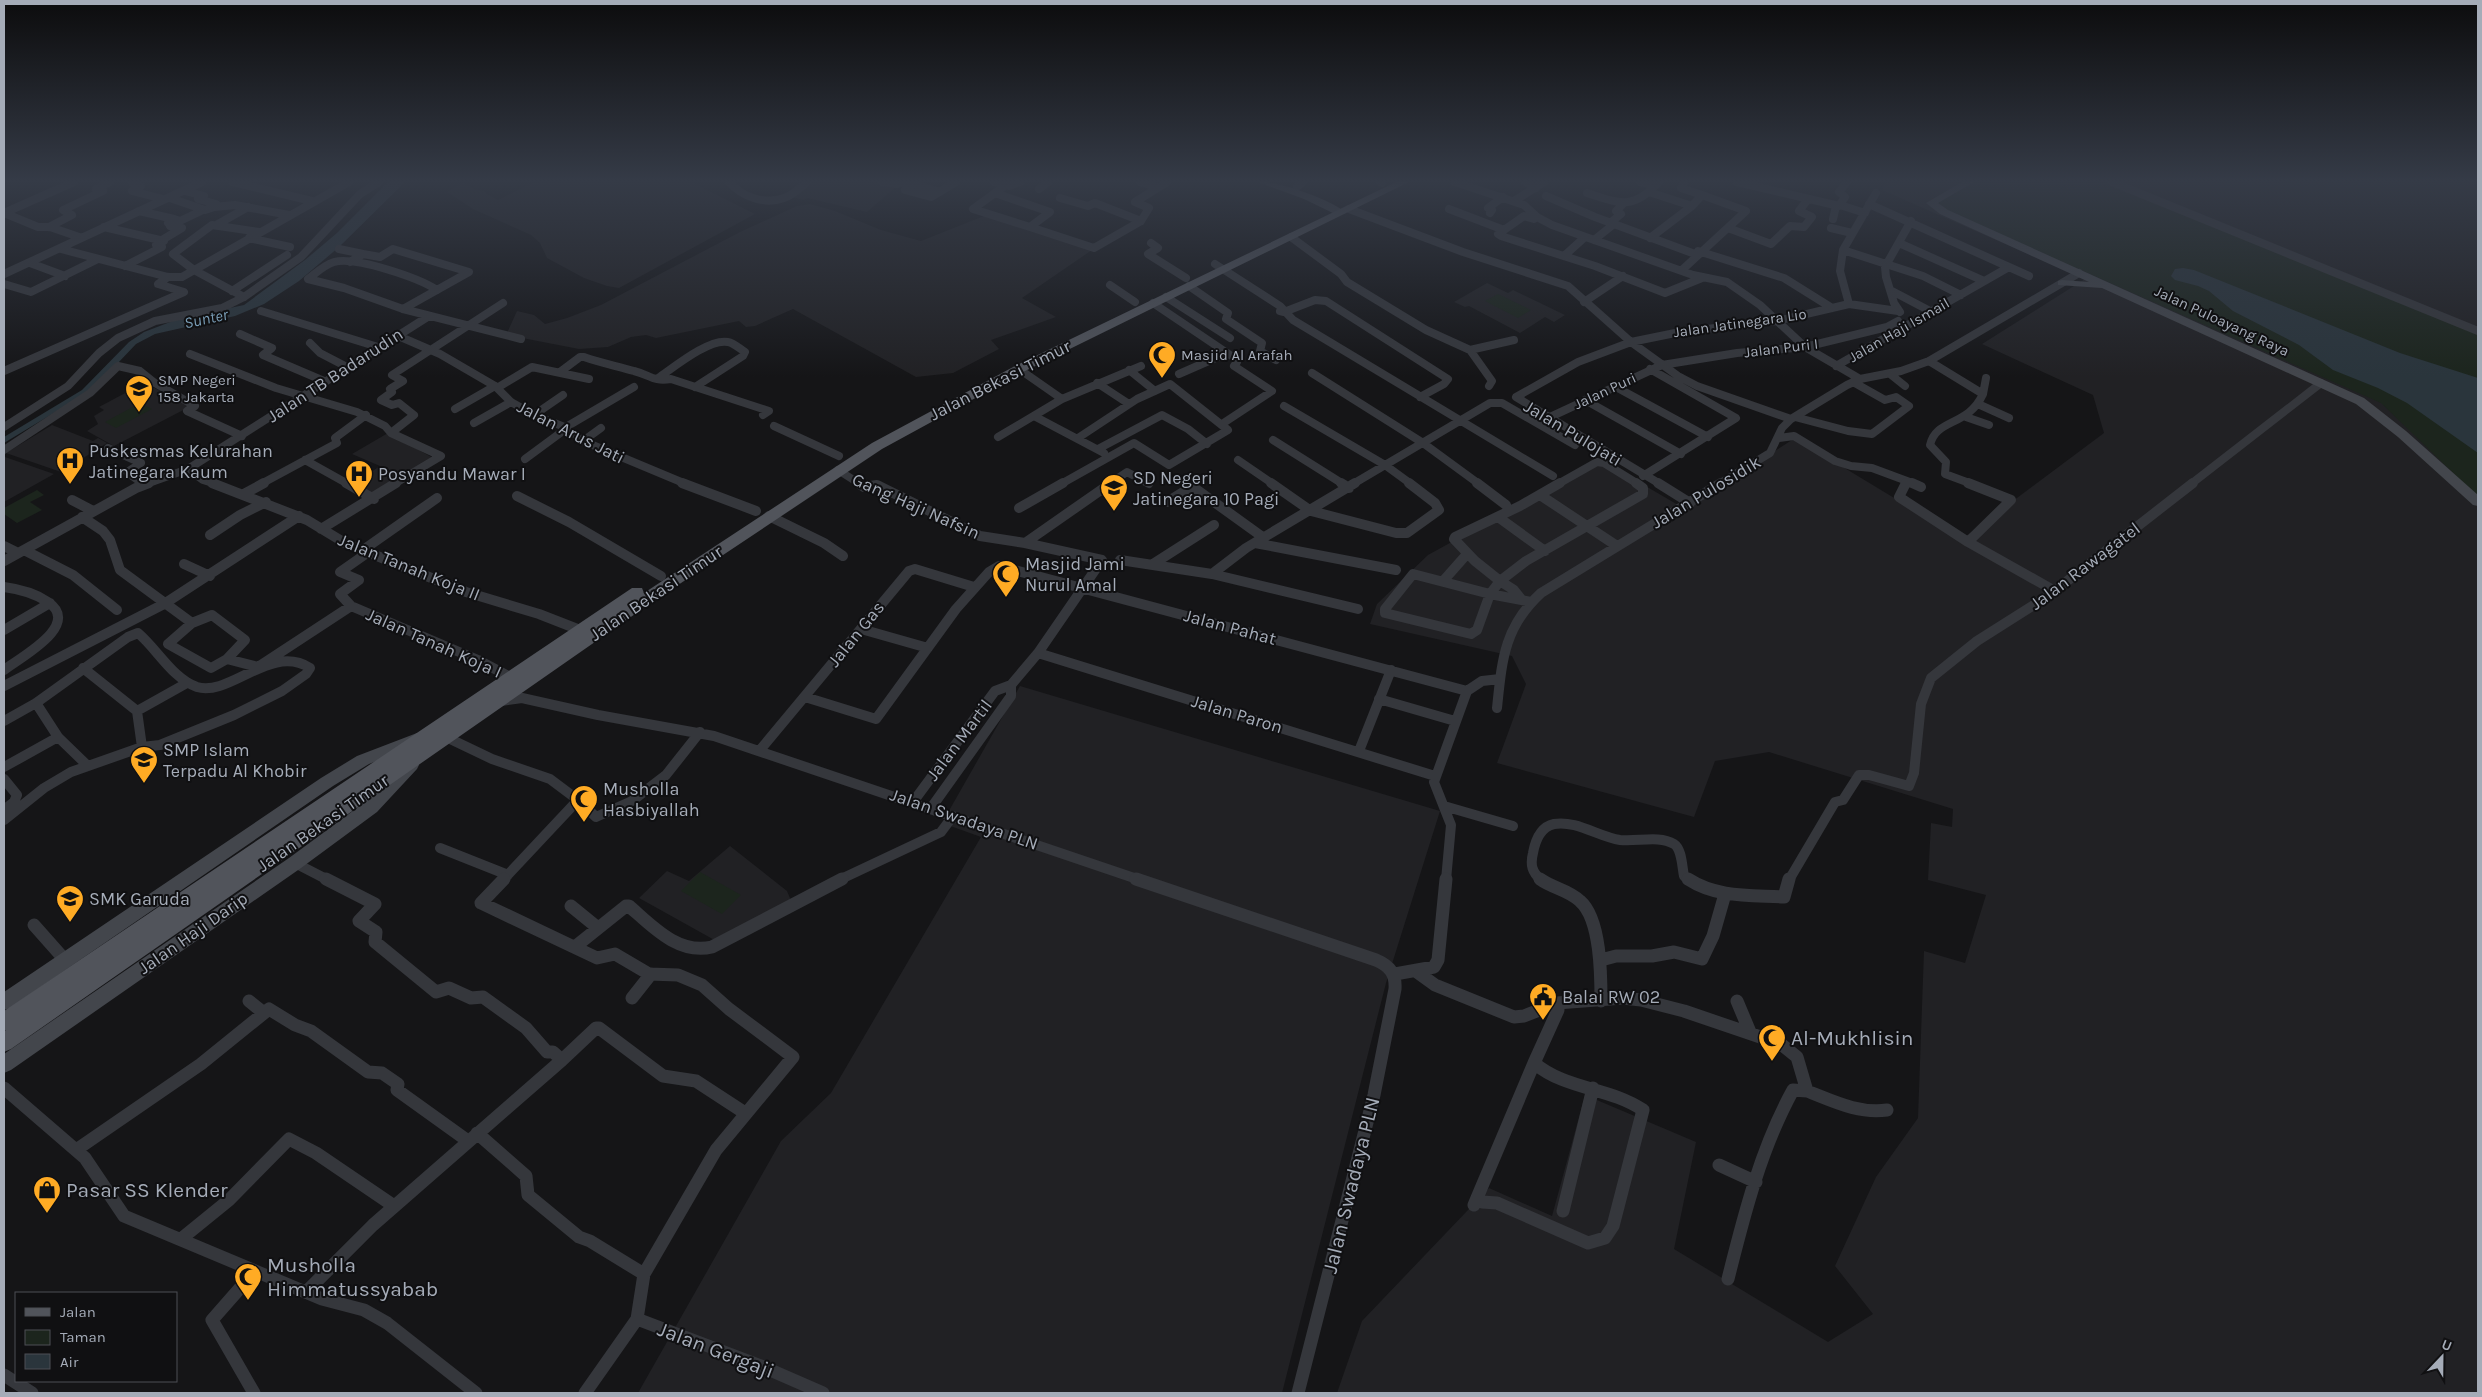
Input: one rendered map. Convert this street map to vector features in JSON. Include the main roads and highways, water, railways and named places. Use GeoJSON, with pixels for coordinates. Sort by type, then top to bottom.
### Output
{"type":"FeatureCollection","features":[{"type":"Feature","properties":{"kind":"main road","name":"Jalan Bekasi Timur"},"geometry":{"type":"LineString","coordinates":[[1219,269],[1262,247]]}},
{"type":"Feature","properties":{"kind":"main road","name":"Jalan Bekasi Timur"},"geometry":{"type":"LineString","coordinates":[[4,1044],[421,755],[762,514],[899,422],[1135,302],[1188,282],[1268,247]]}},
{"type":"Feature","properties":{"kind":"main road","name":"Jalan Bekasi Timur"},"geometry":{"type":"LineString","coordinates":[[838,463],[1019,369],[1160,300],[1188,282]]}},
{"type":"Feature","properties":{"kind":"main road","name":"Jalan Bekasi Timur"},"geometry":{"type":"LineString","coordinates":[[4,1022],[424,736],[515,689],[580,630],[661,576],[762,514]]}},
{"type":"Feature","properties":{"kind":"water","name":"Sunter"},"geometry":{"type":"Polygon","coordinates":[[[320,247],[339,247],[299,281],[264,304],[235,316],[155,334],[136,344],[100,382],[77,399],[4,443],[4,437],[82,390],[129,342],[144,332],[178,319],[244,305],[320,247]]]}},
{"type":"Feature","properties":{"kind":"water"},"geometry":{"type":"Polygon","coordinates":[[[2175,269],[2194,270],[2400,353],[2478,378],[2478,453],[2407,403],[2378,388],[2333,370],[2299,345],[2233,311],[2209,291],[2175,280],[2171,276],[2175,269]]]}},
{"type":"Feature","properties":{"kind":"place","name":"Masjid Al Arafah"},"geometry":{"type":"Point","coordinates":[1162,379]}},
{"type":"Feature","properties":{"kind":"place","name":"SMP Negeri 158 Jakarta"},"geometry":{"type":"Point","coordinates":[139,413]}},
{"type":"Feature","properties":{"kind":"place","name":"Puskesmas Kelurahan Jatinegara Kaum"},"geometry":{"type":"Point","coordinates":[70,485]}},
{"type":"Feature","properties":{"kind":"place","name":"Posyandu Mawar I"},"geometry":{"type":"Point","coordinates":[359,498]}},
{"type":"Feature","properties":{"kind":"place","name":"SD Negeri Jatinegara 10 Pagi"},"geometry":{"type":"Point","coordinates":[1114,512]}},
{"type":"Feature","properties":{"kind":"place","name":"Masjid Jami Nurul Amal"},"geometry":{"type":"Point","coordinates":[1006,598]}},
{"type":"Feature","properties":{"kind":"place","name":"SMP Islam Terpadu Al Khobir"},"geometry":{"type":"Point","coordinates":[144,784]}},
{"type":"Feature","properties":{"kind":"place","name":"Musholla Hasbiyallah"},"geometry":{"type":"Point","coordinates":[584,823]}},
{"type":"Feature","properties":{"kind":"place","name":"SMK Garuda"},"geometry":{"type":"Point","coordinates":[70,923]}},
{"type":"Feature","properties":{"kind":"place","name":"Balai RW 02"},"geometry":{"type":"Point","coordinates":[1543,1021]}},
{"type":"Feature","properties":{"kind":"place","name":"Al-Mukhlisin"},"geometry":{"type":"Point","coordinates":[1772,1062]}},
{"type":"Feature","properties":{"kind":"place","name":"Pasar SS Klender"},"geometry":{"type":"Point","coordinates":[47,1214]}},
{"type":"Feature","properties":{"kind":"place","name":"Musholla Himmatussyabab"},"geometry":{"type":"Point","coordinates":[248,1301]}}]}
